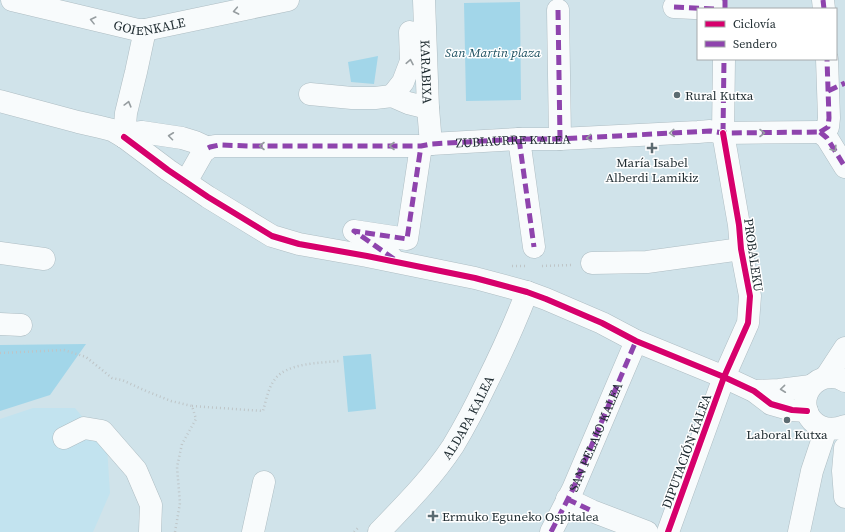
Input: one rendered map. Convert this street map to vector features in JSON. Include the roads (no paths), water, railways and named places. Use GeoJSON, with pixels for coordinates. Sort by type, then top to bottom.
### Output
{"type":"FeatureCollection","features":[{"type":"Feature","properties":{"kind":"street","name":"GOIENKALE"},"geometry":{"type":"LineString","coordinates":[[12,0],[138,30],[145,30],[288,0]]}},
{"type":"Feature","properties":{"kind":"street","name":"KARABIXA"},"geometry":{"type":"LineString","coordinates":[[392,96],[403,82],[411,61],[409,0]]}},
{"type":"Feature","properties":{"kind":"street","name":"KARABIXA"},"geometry":{"type":"LineString","coordinates":[[398,262],[354,231],[407,239],[426,145],[428,108],[424,0]]}},
{"type":"Feature","properties":{"kind":"street"},"geometry":{"type":"LineString","coordinates":[[674,7],[697,8]]}},
{"type":"Feature","properties":{"kind":"street"},"geometry":{"type":"LineString","coordinates":[[558,10],[560,139]]}},
{"type":"Feature","properties":{"kind":"street"},"geometry":{"type":"LineString","coordinates":[[124,137],[126,113],[145,30]]}},
{"type":"Feature","properties":{"kind":"street","name":"PROBALEKU"},"geometry":{"type":"LineString","coordinates":[[724,60],[723,133],[750,296],[748,323],[724,377]]}},
{"type":"Feature","properties":{"kind":"street"},"geometry":{"type":"LineString","coordinates":[[827,60],[837,87],[828,127],[820,132],[827,138],[845,167]]}},
{"type":"Feature","properties":{"kind":"street"},"geometry":{"type":"LineString","coordinates":[[310,94],[352,98],[392,96],[408,103],[428,108]]}},
{"type":"Feature","properties":{"kind":"street"},"geometry":{"type":"LineString","coordinates":[[0,101],[112,130],[208,197],[272,236],[299,244],[476,278],[528,292],[602,323],[636,341],[724,377],[754,391],[771,404],[792,410],[824,424]]}},
{"type":"Feature","properties":{"kind":"street","name":"ZUBIAURRE KALEA"},"geometry":{"type":"LineString","coordinates":[[208,148],[219,145],[426,145],[519,139],[560,139],[711,131],[723,133],[820,132]]}},
{"type":"Feature","properties":{"kind":"street"},"geometry":{"type":"LineString","coordinates":[[124,137],[142,132],[182,138],[208,148],[203,152],[186,182]]}},
{"type":"Feature","properties":{"kind":"street"},"geometry":{"type":"LineString","coordinates":[[519,139],[534,247]]}},
{"type":"Feature","properties":{"kind":"street","name":"PROBALEKU"},"geometry":{"type":"LineString","coordinates":[[592,264],[647,262],[741,249]]}},
{"type":"Feature","properties":{"kind":"street"},"geometry":{"type":"LineString","coordinates":[[0,253],[44,259]]}},
{"type":"Feature","properties":{"kind":"street","name":"ALDAPA KALEA"},"geometry":{"type":"LineString","coordinates":[[393,532],[400,510],[430,477],[453,446],[472,413],[528,292]]}},
{"type":"Feature","properties":{"kind":"street","name":"SAN PELAIO KALEA"},"geometry":{"type":"LineString","coordinates":[[551,532],[567,499],[636,341]]}},
{"type":"Feature","properties":{"kind":"street"},"geometry":{"type":"LineString","coordinates":[[845,348],[828,381],[807,394],[806,402],[824,424],[835,449],[844,464],[845,497]]}},
{"type":"Feature","properties":{"kind":"street","name":"DIPUTACIÓN KALEA"},"geometry":{"type":"LineString","coordinates":[[668,532],[724,377]]}},
{"type":"Feature","properties":{"kind":"street"},"geometry":{"type":"LineString","coordinates":[[754,391],[780,390],[828,381]]}},
{"type":"Feature","properties":{"kind":"street"},"geometry":{"type":"LineString","coordinates":[[799,532],[812,471],[812,441],[824,424]]}},
{"type":"Feature","properties":{"kind":"street"},"geometry":{"type":"LineString","coordinates":[[64,438],[84,428],[102,432],[136,470],[151,505],[150,532]]}},
{"type":"Feature","properties":{"kind":"street"},"geometry":{"type":"LineString","coordinates":[[253,532],[264,482]]}},
{"type":"Feature","properties":{"kind":"street"},"geometry":{"type":"LineString","coordinates":[[567,499],[592,511],[647,532]]}},
{"type":"Feature","properties":{"kind":"street"},"geometry":{"type":"LineString","coordinates":[[369,529],[400,510]]}},
{"type":"Feature","properties":{"kind":"place","name":"Rural Kutxa"},"geometry":{"type":"Point","coordinates":[677,95]}},
{"type":"Feature","properties":{"kind":"place","name":"María Isabel Alberdi Lamikiz"},"geometry":{"type":"Point","coordinates":[652,148]}},
{"type":"Feature","properties":{"kind":"place","name":"Laboral Kutxa"},"geometry":{"type":"Point","coordinates":[787,420]}},
{"type":"Feature","properties":{"kind":"place","name":"Ermuko Eguneko Ospitalea"},"geometry":{"type":"Point","coordinates":[433,516]}},
{"type":"Feature","properties":{"kind":"park label","name":"San Martin plaza"},"geometry":{"type":"Point","coordinates":[493,52]}}]}
